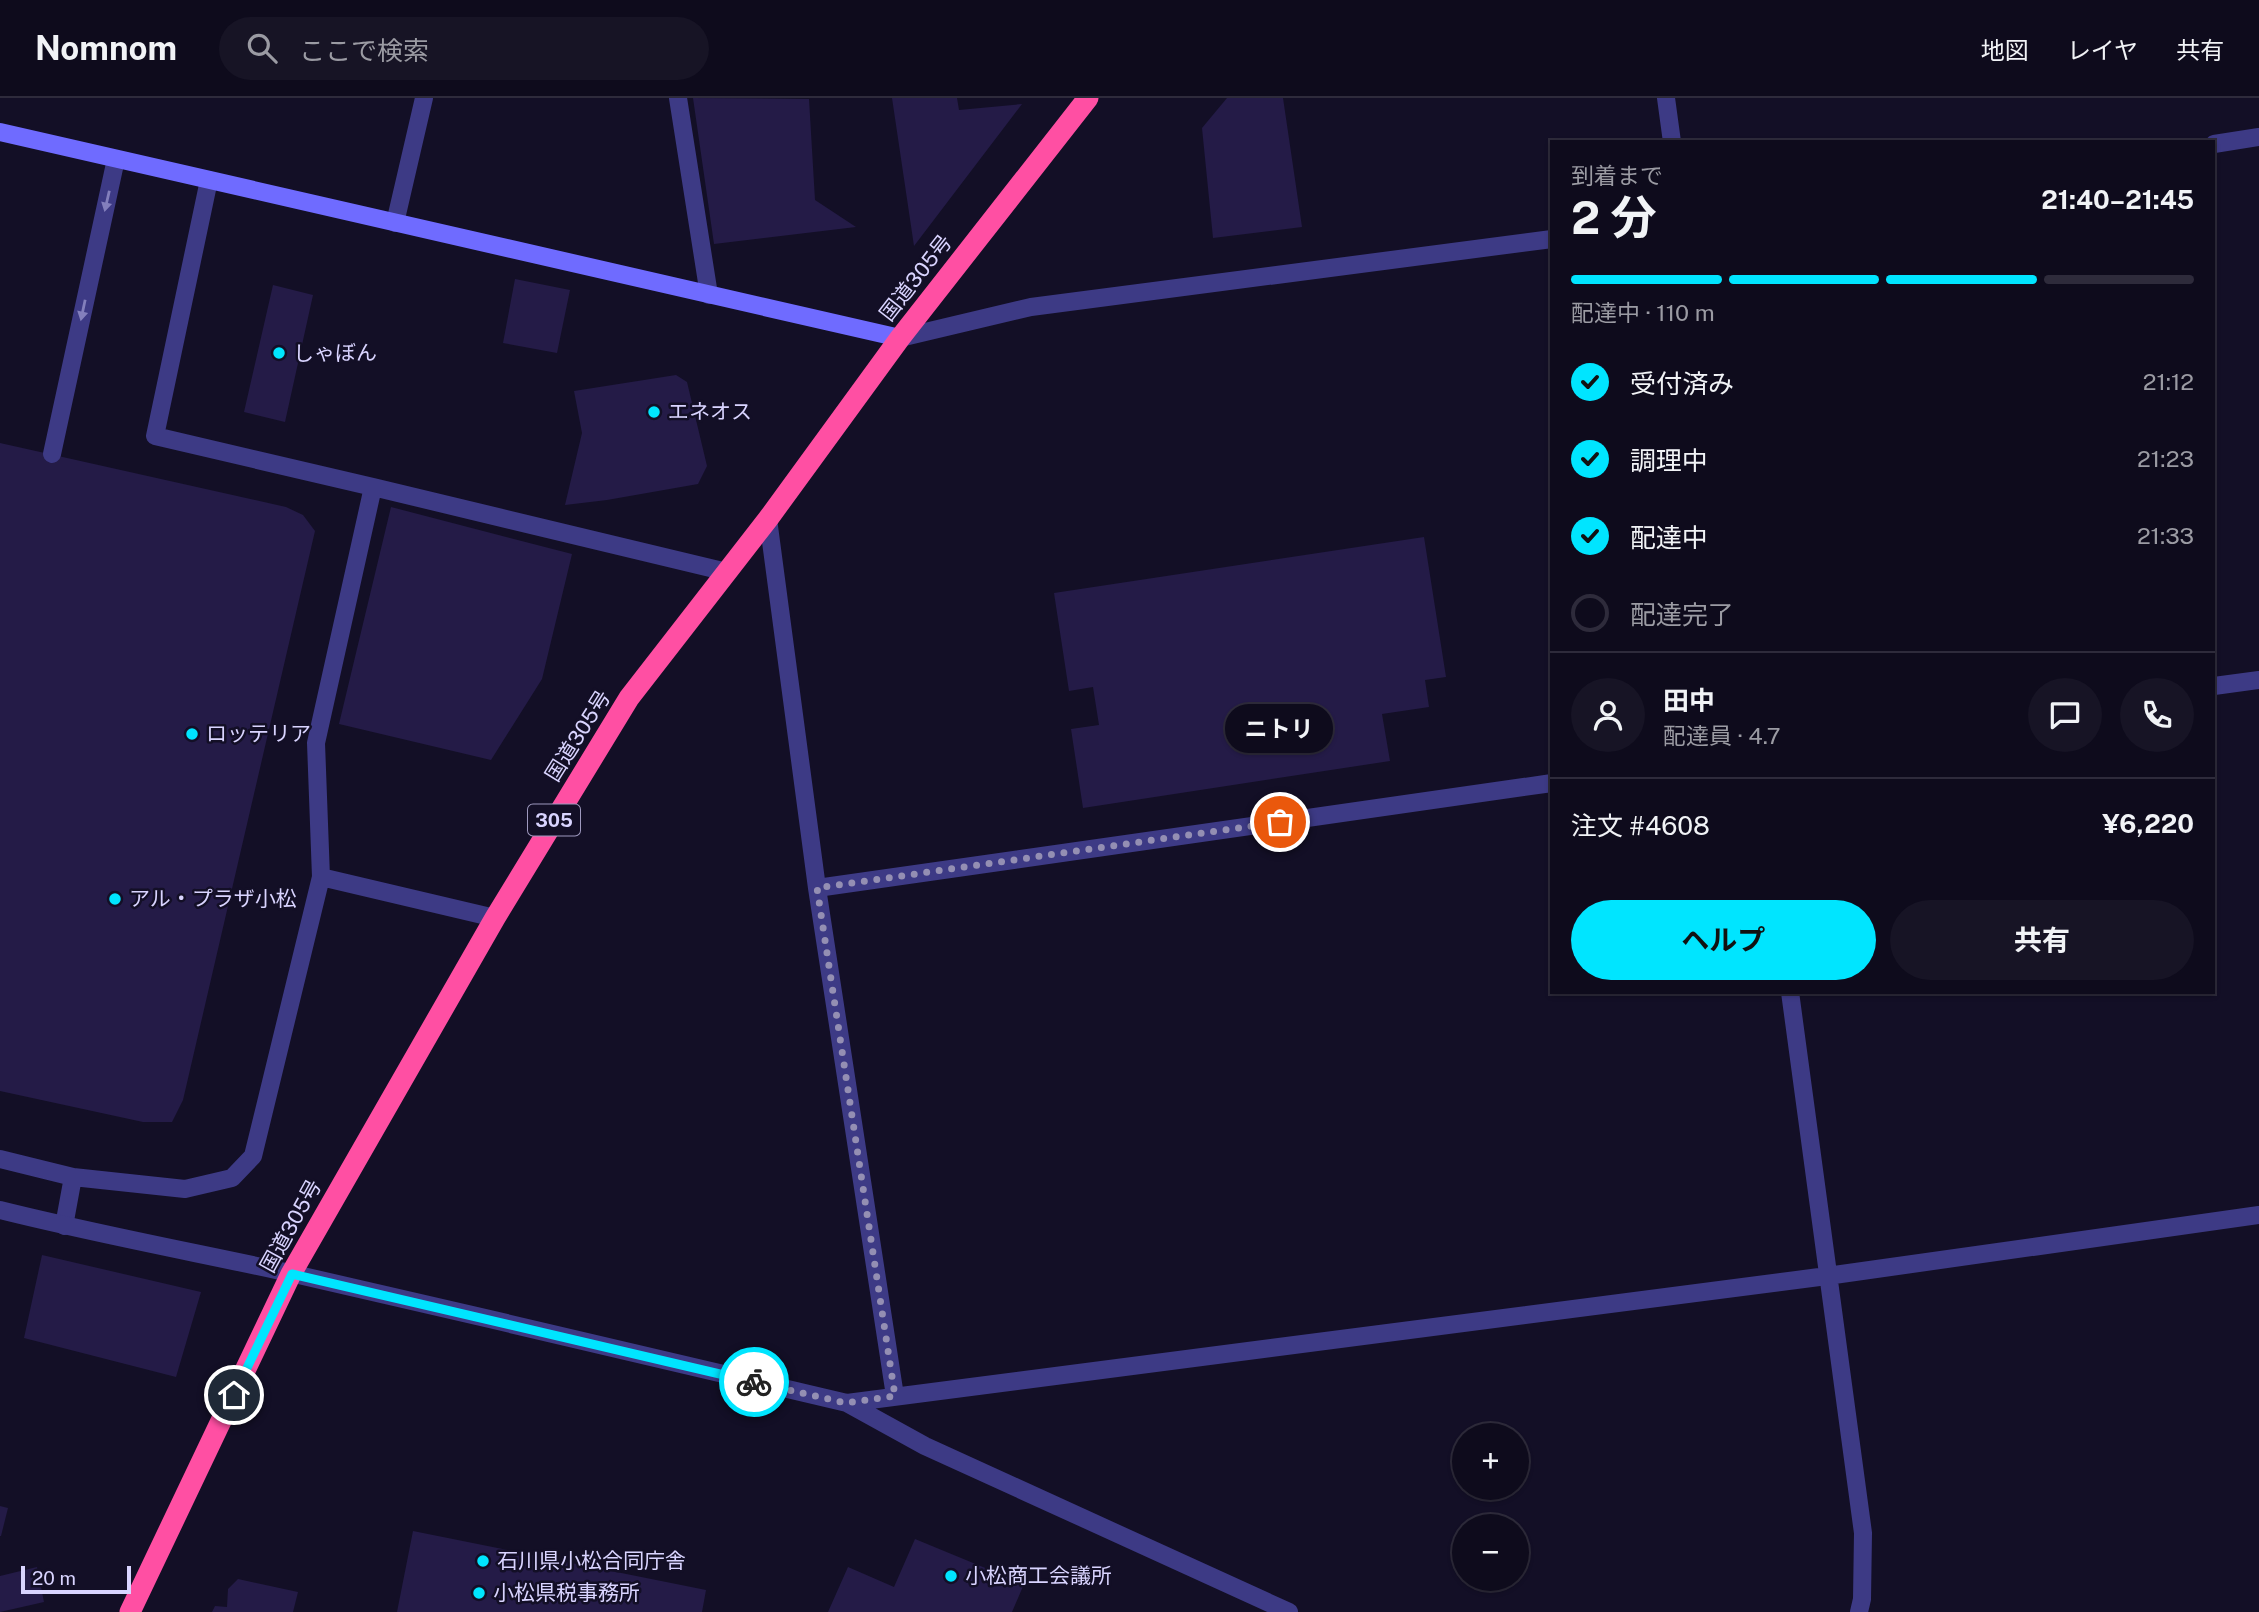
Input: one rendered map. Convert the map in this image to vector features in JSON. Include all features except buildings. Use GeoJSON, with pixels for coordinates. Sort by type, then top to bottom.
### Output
{"type":"FeatureCollection","features":[{"type":"Feature","properties":{"kind":"highway","name":"国道305号"},"geometry":{"type":"LineString","coordinates":[[130,1612],[292,1274],[495,918],[629,698],[768,519],[900,338],[1088,98]]}},
{"type":"Feature","properties":{"kind":"street"},"geometry":{"type":"LineString","coordinates":[[395,223],[424,98]]}},
{"type":"Feature","properties":{"kind":"street"},"geometry":{"type":"LineString","coordinates":[[678,98],[709,295]]}},
{"type":"Feature","properties":{"kind":"street"},"geometry":{"type":"LineString","coordinates":[[1666,98],[1672,140]]}},
{"type":"Feature","properties":{"kind":"street"},"geometry":{"type":"LineString","coordinates":[[0,132],[900,338],[1031,307],[1550,239]]}},
{"type":"Feature","properties":{"kind":"street"},"geometry":{"type":"LineString","coordinates":[[2215,144],[2259,137]]}},
{"type":"Feature","properties":{"kind":"street"},"geometry":{"type":"LineString","coordinates":[[52,454],[116,159]]}},
{"type":"Feature","properties":{"kind":"street"},"geometry":{"type":"LineString","coordinates":[[209,180],[155,436],[727,572]]}},
{"type":"Feature","properties":{"kind":"street"},"geometry":{"type":"LineString","coordinates":[[0,1159],[74,1177],[185,1189],[232,1178],[253,1156],[321,877],[316,743],[373,487]]}},
{"type":"Feature","properties":{"kind":"street"},"geometry":{"type":"LineString","coordinates":[[768,519],[817,888],[895,1396]]}},
{"type":"Feature","properties":{"kind":"street"},"geometry":{"type":"LineString","coordinates":[[2215,686],[2259,680]]}},
{"type":"Feature","properties":{"kind":"street"},"geometry":{"type":"LineString","coordinates":[[817,888],[1550,783]]}},
{"type":"Feature","properties":{"kind":"street"},"geometry":{"type":"LineString","coordinates":[[321,877],[495,918]]}},
{"type":"Feature","properties":{"kind":"street"},"geometry":{"type":"LineString","coordinates":[[1790,994],[1863,1532],[1862,1599],[1859,1612]]}},
{"type":"Feature","properties":{"kind":"street"},"geometry":{"type":"LineString","coordinates":[[64,1226],[74,1177]]}},
{"type":"Feature","properties":{"kind":"street"},"geometry":{"type":"LineString","coordinates":[[0,1210],[292,1274],[846,1403],[925,1446],[1289,1612]]}},
{"type":"Feature","properties":{"kind":"street"},"geometry":{"type":"LineString","coordinates":[[846,1403],[1827,1276],[2259,1215]]}},
{"type":"Feature","properties":{"kind":"way so far"},"geometry":{"type":"LineString","coordinates":[[754,1382],[846,1403],[895,1396],[817,888],[1280,822]]}},
{"type":"Feature","properties":{"kind":"place","name":"しゃぼん"},"geometry":{"type":"Point","coordinates":[279,353]}},
{"type":"Feature","properties":{"kind":"place","name":"エネオス"},"geometry":{"type":"Point","coordinates":[654,412]}},
{"type":"Feature","properties":{"kind":"place","name":"ロッテリア"},"geometry":{"type":"Point","coordinates":[192,734]}},
{"type":"Feature","properties":{"kind":"place","name":"ニトリ"},"geometry":{"type":"Point","coordinates":[1280,822]}},
{"type":"Feature","properties":{"kind":"place","name":"アル・プラザ小松"},"geometry":{"type":"Point","coordinates":[115,899]}},
{"type":"Feature","properties":{"kind":"place","name":"石川県小松合同庁舎"},"geometry":{"type":"Point","coordinates":[483,1561]}},
{"type":"Feature","properties":{"kind":"place","name":"小松商工会議所"},"geometry":{"type":"Point","coordinates":[951,1576]}},
{"type":"Feature","properties":{"kind":"place","name":"小松県税事務所"},"geometry":{"type":"Point","coordinates":[479,1593]}},
{"type":"Feature","properties":{"kind":"route"},"geometry":{"type":"LineString","coordinates":[[234,1395],[292,1274],[754,1382]]}}]}
